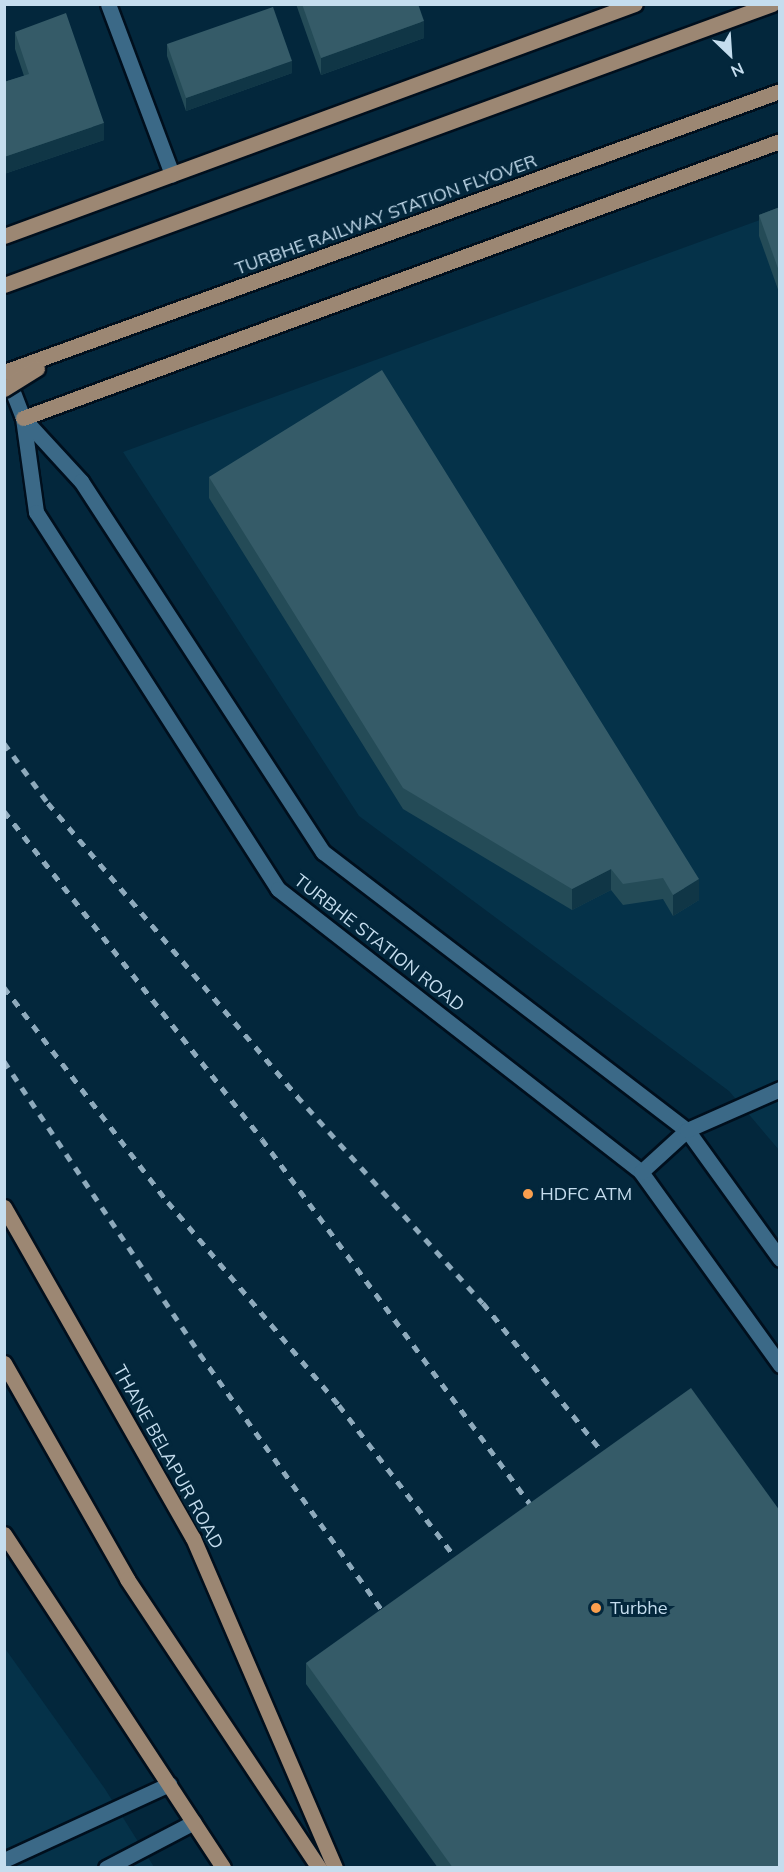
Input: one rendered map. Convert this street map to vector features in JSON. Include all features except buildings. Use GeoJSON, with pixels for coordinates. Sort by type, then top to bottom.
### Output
{"type":"FeatureCollection","features":[{"type":"Feature","properties":{"kind":"main road"},"geometry":{"type":"LineString","coordinates":[[4,236],[635,4]]}},
{"type":"Feature","properties":{"kind":"main road"},"geometry":{"type":"LineString","coordinates":[[4,285],[772,4]]}},
{"type":"Feature","properties":{"kind":"main road","name":"TURBHE RAILWAY STATION FLYOVER"},"geometry":{"type":"LineString","coordinates":[[4,372],[52,358],[780,91]]}},
{"type":"Feature","properties":{"kind":"main road"},"geometry":{"type":"LineString","coordinates":[[22,418],[780,141]]}},
{"type":"Feature","properties":{"kind":"main road"},"geometry":{"type":"LineString","coordinates":[[4,389],[52,358]]}},
{"type":"Feature","properties":{"kind":"main road","name":"THANE BELAPUR ROAD"},"geometry":{"type":"LineString","coordinates":[[4,1207],[194,1538],[335,1868]]}},
{"type":"Feature","properties":{"kind":"main road"},"geometry":{"type":"LineString","coordinates":[[4,1364],[127,1579],[319,1868]]}},
{"type":"Feature","properties":{"kind":"main road"},"geometry":{"type":"LineString","coordinates":[[4,1534],[223,1868]]}},
{"type":"Feature","properties":{"kind":"street"},"geometry":{"type":"LineString","coordinates":[[108,4],[172,174]]}},
{"type":"Feature","properties":{"kind":"street","name":"TURBHE STATION ROAD"},"geometry":{"type":"LineString","coordinates":[[4,372],[22,418],[36,512],[278,889],[641,1172],[780,1365]]}},
{"type":"Feature","properties":{"kind":"street","name":"TURBHE STATION ROAD"},"geometry":{"type":"LineString","coordinates":[[22,418],[81,481],[323,852],[687,1130],[780,1259]]}},
{"type":"Feature","properties":{"kind":"street"},"geometry":{"type":"LineString","coordinates":[[641,1172],[687,1130],[780,1089]]}},
{"type":"Feature","properties":{"kind":"street"},"geometry":{"type":"LineString","coordinates":[[4,1860],[169,1784]]}},
{"type":"Feature","properties":{"kind":"street"},"geometry":{"type":"LineString","coordinates":[[106,1868],[194,1822]]}},
{"type":"Feature","properties":{"kind":"shaded area"},"geometry":{"type":"Polygon","coordinates":[[[779,213],[779,1150],[729,1091],[359,816],[123,452],[779,213]]]}},
{"type":"Feature","properties":{"kind":"shaded area"},"geometry":{"type":"Polygon","coordinates":[[[4,1647],[105,1789],[154,1867],[5,1867],[4,1647]]]}},
{"type":"Feature","properties":{"kind":"railway"},"geometry":{"type":"LineString","coordinates":[[4,743],[48,803],[297,1096],[483,1303],[613,1465]]}},
{"type":"Feature","properties":{"kind":"railway"},"geometry":{"type":"LineString","coordinates":[[4,811],[262,1139],[539,1516]]}},
{"type":"Feature","properties":{"kind":"railway"},"geometry":{"type":"LineString","coordinates":[[4,987],[168,1202],[339,1405],[466,1571]]}},
{"type":"Feature","properties":{"kind":"railway"},"geometry":{"type":"LineString","coordinates":[[4,1061],[200,1354],[391,1623]]}},
{"type":"Feature","properties":{"kind":"place","name":"HDFC ATM"},"geometry":{"type":"Point","coordinates":[528,1194]}},
{"type":"Feature","properties":{"kind":"place","name":"Turbhe"},"geometry":{"type":"Point","coordinates":[596,1608]}}]}
